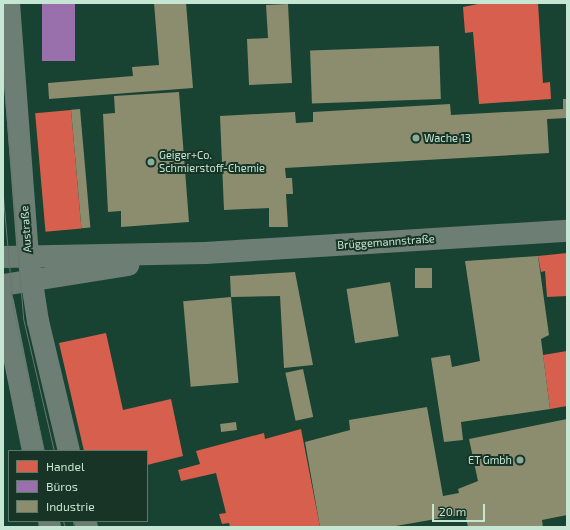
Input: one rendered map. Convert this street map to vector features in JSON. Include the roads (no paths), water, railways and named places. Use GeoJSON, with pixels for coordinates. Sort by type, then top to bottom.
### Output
{"type":"FeatureCollection","features":[{"type":"Feature","properties":{"kind":"street","name":"Austraße"},"geometry":{"type":"LineString","coordinates":[[9,3],[28,256],[38,321],[69,450]]}},
{"type":"Feature","properties":{"kind":"street","name":"Brüggemannstraße"},"geometry":{"type":"LineString","coordinates":[[3,257],[205,253],[567,231]]}},
{"type":"Feature","properties":{"kind":"street","name":"Brüggemannstraße"},"geometry":{"type":"LineString","coordinates":[[3,284],[205,253]]}},
{"type":"Feature","properties":{"kind":"street"},"geometry":{"type":"LineString","coordinates":[[3,302],[33,450]]}},
{"type":"Feature","properties":{"kind":"tram line"},"geometry":{"type":"LineString","coordinates":[[3,73],[23,318],[54,450]]}},
{"type":"Feature","properties":{"kind":"tram line"},"geometry":{"type":"LineString","coordinates":[[3,197],[13,308],[44,450]]}},
{"type":"Feature","properties":{"kind":"tram line"},"geometry":{"type":"LineString","coordinates":[[63,522],[65,527]]}},
{"type":"Feature","properties":{"kind":"tram line"},"geometry":{"type":"LineString","coordinates":[[73,522],[74,527]]}},
{"type":"Feature","properties":{"kind":"place","name":"Wache 13"},"geometry":{"type":"Point","coordinates":[416,138]}},
{"type":"Feature","properties":{"kind":"place","name":"Geiger+Co. Schmierstoff-Chemie"},"geometry":{"type":"Point","coordinates":[151,162]}},
{"type":"Feature","properties":{"kind":"place","name":"ET Gmbh"},"geometry":{"type":"Point","coordinates":[520,460]}}]}
